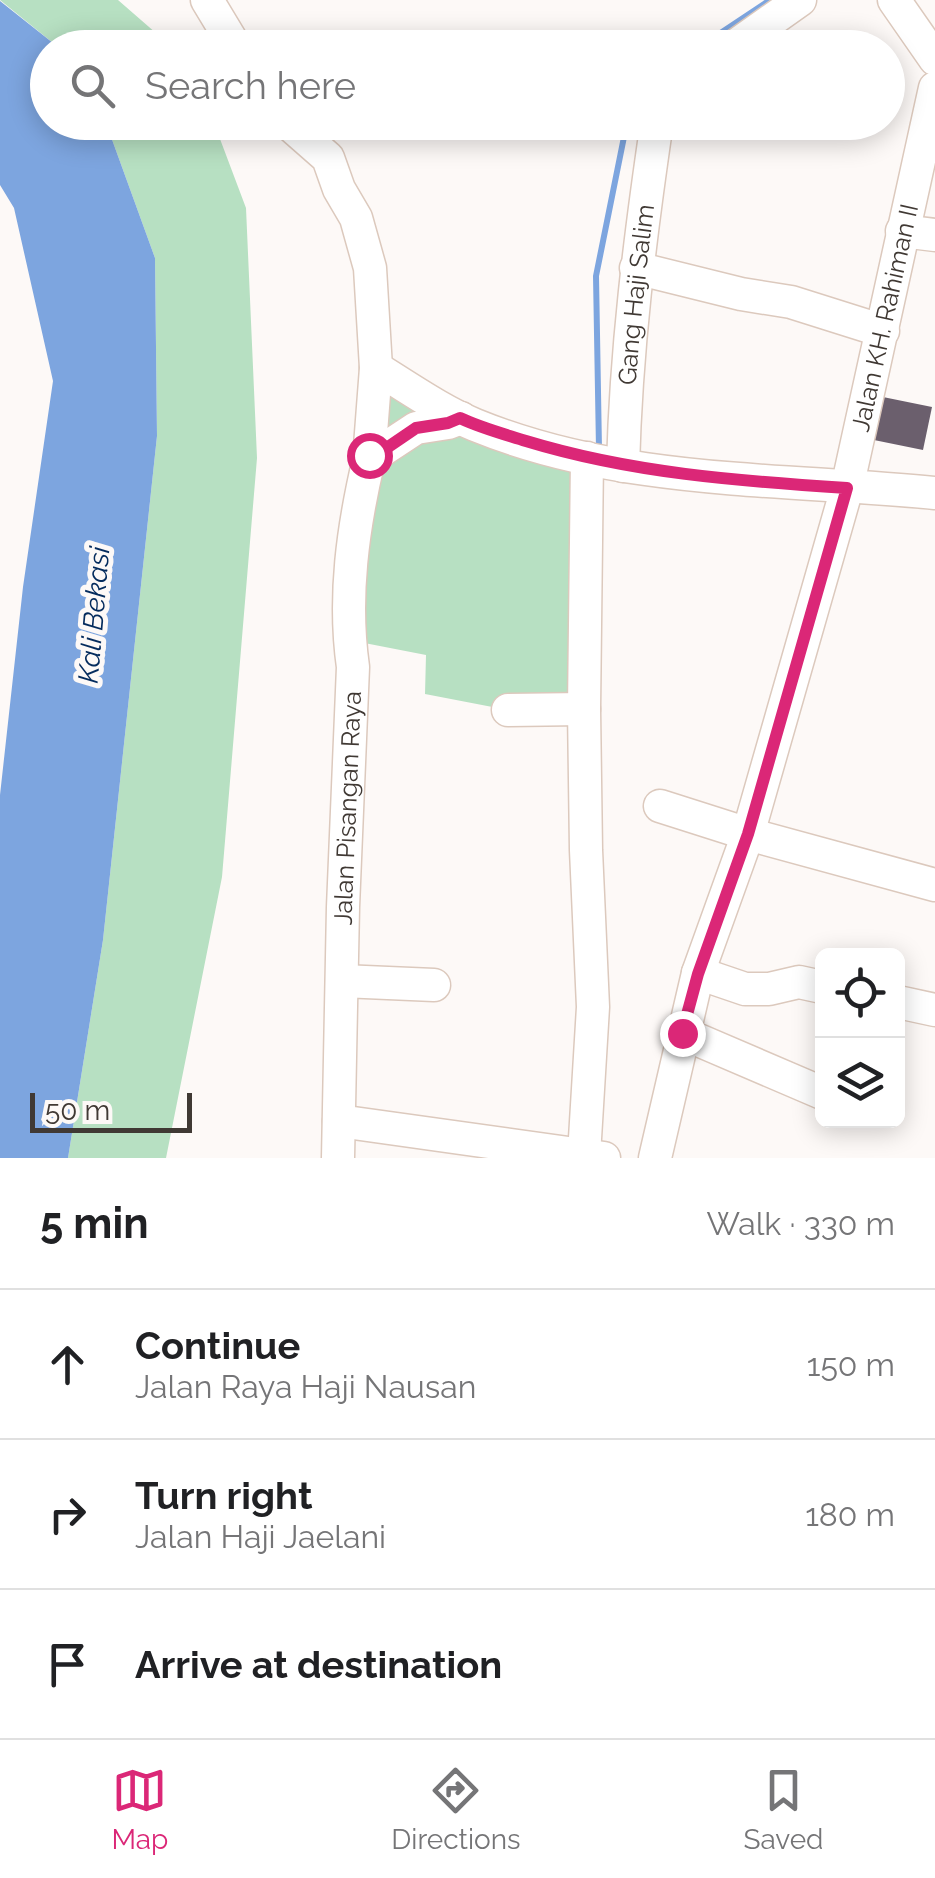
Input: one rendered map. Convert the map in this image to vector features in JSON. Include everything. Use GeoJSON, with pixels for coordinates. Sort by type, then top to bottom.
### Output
{"type":"FeatureCollection","features":[{"type":"Feature","properties":{"kind":"street"},"geometry":{"type":"LineString","coordinates":[[207,0],[225,30]]}},
{"type":"Feature","properties":{"kind":"street"},"geometry":{"type":"LineString","coordinates":[[758,30],[800,0]]}},
{"type":"Feature","properties":{"kind":"street"},"geometry":{"type":"LineString","coordinates":[[894,0],[935,60]]}},
{"type":"Feature","properties":{"kind":"street","name":"Jalan KH. Rahiman II"},"geometry":{"type":"LineString","coordinates":[[655,1158],[698,974],[748,834],[847,488],[935,88]]}},
{"type":"Feature","properties":{"kind":"street","name":"Jalan Pisangan Raya"},"geometry":{"type":"LineString","coordinates":[[308,140],[328,158],[339,190],[356,218],[370,268],[376,368],[376,455],[353,526],[353,666],[338,1158]]}},
{"type":"Feature","properties":{"kind":"street","name":"Gang Haji Salim"},"geometry":{"type":"LineString","coordinates":[[624,466],[625,384],[654,140]]}},
{"type":"Feature","properties":{"kind":"street"},"geometry":{"type":"LineString","coordinates":[[902,231],[935,235]]}},
{"type":"Feature","properties":{"kind":"street"},"geometry":{"type":"LineString","coordinates":[[636,268],[791,302],[883,331]]}},
{"type":"Feature","properties":{"kind":"street"},"geometry":{"type":"LineString","coordinates":[[376,368],[475,425],[587,458],[750,482],[935,494]]}},
{"type":"Feature","properties":{"kind":"street"},"geometry":{"type":"LineString","coordinates":[[376,455],[416,428],[460,418]]}},
{"type":"Feature","properties":{"kind":"street"},"geometry":{"type":"LineString","coordinates":[[339,1121],[594,1157],[584,709],[587,458]]}},
{"type":"Feature","properties":{"kind":"street"},"geometry":{"type":"LineString","coordinates":[[508,710],[584,709]]}},
{"type":"Feature","properties":{"kind":"street"},"geometry":{"type":"LineString","coordinates":[[660,806],[935,885]]}},
{"type":"Feature","properties":{"kind":"street"},"geometry":{"type":"LineString","coordinates":[[698,974],[745,989],[769,989],[799,982],[815,985]]}},
{"type":"Feature","properties":{"kind":"street"},"geometry":{"type":"LineString","coordinates":[[342,981],[434,985]]}},
{"type":"Feature","properties":{"kind":"street"},"geometry":{"type":"LineString","coordinates":[[905,1004],[935,1010]]}},
{"type":"Feature","properties":{"kind":"street"},"geometry":{"type":"LineString","coordinates":[[682,1033],[815,1089]]}},
{"type":"Feature","properties":{"kind":"green space"},"geometry":{"type":"Polygon","coordinates":[[[0,0],[118,0],[152,30],[37,30],[0,0]]]}},
{"type":"Feature","properties":{"kind":"green space"},"geometry":{"type":"Polygon","coordinates":[[[112,140],[220,140],[246,208],[257,458],[222,877],[166,1158],[68,1158],[103,940],[157,436],[155,258],[112,140]]]}},
{"type":"Feature","properties":{"kind":"green space"},"geometry":{"type":"Polygon","coordinates":[[[373,386],[587,458],[584,709],[508,710],[425,694],[426,655],[349,640],[373,386]]]}},
{"type":"Feature","properties":{"kind":"water","name":"Kali Bekasi"},"geometry":{"type":"Polygon","coordinates":[[[0,1],[37,30],[30,30],[30,140],[112,140],[155,258],[157,436],[103,940],[68,1158],[0,1158],[0,795],[23,587],[53,381],[14,208],[0,185],[0,1]]]}},
{"type":"Feature","properties":{"kind":"building"},"geometry":{"type":"Polygon","coordinates":[[[878,396],[932,407],[923,450],[869,439],[878,396]]]}},
{"type":"Feature","properties":{"kind":"waterway"},"geometry":{"type":"LineString","coordinates":[[725,30],[770,0]]}},
{"type":"Feature","properties":{"kind":"waterway"},"geometry":{"type":"LineString","coordinates":[[599,449],[596,276],[623,140]]}},
{"type":"Feature","properties":{"kind":"route"},"geometry":{"type":"LineString","coordinates":[[369,455],[369,460],[416,428],[460,418],[559,451],[645,470],[847,488],[748,834],[698,974],[682,1033]]}}]}
